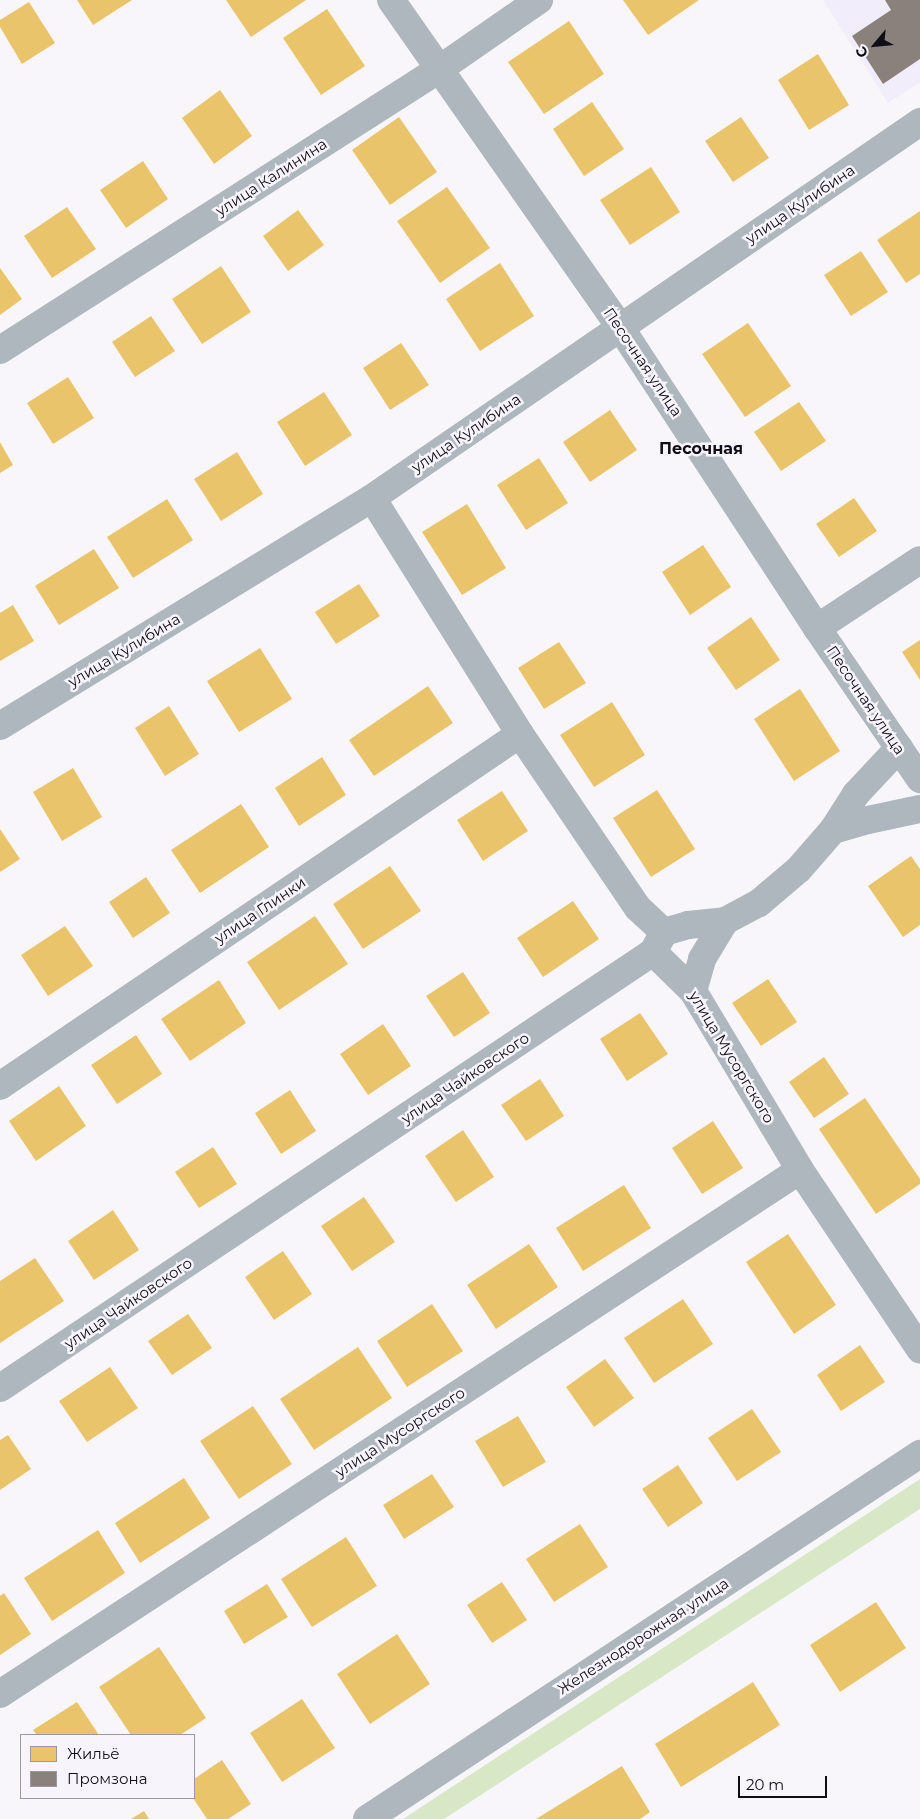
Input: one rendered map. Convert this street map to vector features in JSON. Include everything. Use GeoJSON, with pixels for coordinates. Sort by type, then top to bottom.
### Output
{"type":"FeatureCollection","features":[{"type":"Feature","properties":{"kind":"street","name":"Песочная улица"},"geometry":{"type":"LineString","coordinates":[[391,0],[438,70],[620,327],[817,628],[920,779]]}},
{"type":"Feature","properties":{"kind":"street","name":"улица Калинина"},"geometry":{"type":"LineString","coordinates":[[0,350],[438,70],[539,0]]}},
{"type":"Feature","properties":{"kind":"street","name":"улица Кулибина"},"geometry":{"type":"LineString","coordinates":[[0,726],[372,498],[920,122]]}},
{"type":"Feature","properties":{"kind":"street"},"geometry":{"type":"LineString","coordinates":[[372,498],[520,734],[659,942]]}},
{"type":"Feature","properties":{"kind":"street"},"geometry":{"type":"LineString","coordinates":[[817,628],[920,560]]}},
{"type":"Feature","properties":{"kind":"street","name":"улица Глинки"},"geometry":{"type":"LineString","coordinates":[[0,1086],[520,734]]}},
{"type":"Feature","properties":{"kind":"street","name":"улица Чайковского"},"geometry":{"type":"LineString","coordinates":[[0,1388],[659,942],[688,925],[725,921],[759,903],[799,869],[833,830],[856,794],[899,748]]}},
{"type":"Feature","properties":{"kind":"street"},"geometry":{"type":"LineString","coordinates":[[833,830],[868,820],[920,809]]}},
{"type":"Feature","properties":{"kind":"street"},"geometry":{"type":"LineString","coordinates":[[693,991],[702,959],[725,921]]}},
{"type":"Feature","properties":{"kind":"street","name":"улица Мусоргского"},"geometry":{"type":"LineString","coordinates":[[659,942],[693,991],[800,1170],[920,1349]]}},
{"type":"Feature","properties":{"kind":"street","name":"улица Мусоргского"},"geometry":{"type":"LineString","coordinates":[[0,1694],[800,1170]]}},
{"type":"Feature","properties":{"kind":"street","name":"Железнодорожная улица"},"geometry":{"type":"LineString","coordinates":[[366,1819],[920,1454]]}},
{"type":"Feature","properties":{"kind":"shaded area"},"geometry":{"type":"Polygon","coordinates":[[[823,0],[920,0],[920,82],[888,103],[823,0]]]}},
{"type":"Feature","properties":{"kind":"green space"},"geometry":{"type":"Polygon","coordinates":[[[920,1479],[920,1509],[444,1819],[403,1819],[920,1479]]]}},
{"type":"Feature","properties":{"kind":"building: Жильё"},"geometry":{"type":"Polygon","coordinates":[[[77,0],[132,0],[93,25],[77,0]]]}},
{"type":"Feature","properties":{"kind":"building: Жильё"},"geometry":{"type":"Polygon","coordinates":[[[226,0],[306,0],[251,37],[226,0]]]}},
{"type":"Feature","properties":{"kind":"building: Жильё"},"geometry":{"type":"Polygon","coordinates":[[[623,0],[699,0],[648,35],[623,0]]]}},
{"type":"Feature","properties":{"kind":"building: Жильё"},"geometry":{"type":"Polygon","coordinates":[[[29,2],[55,43],[22,64],[0,27],[0,20],[29,2]]]}},
{"type":"Feature","properties":{"kind":"building: Жильё"},"geometry":{"type":"Polygon","coordinates":[[[327,9],[365,66],[321,95],[283,38],[327,9]]]}},
{"type":"Feature","properties":{"kind":"building: Жильё"},"geometry":{"type":"Polygon","coordinates":[[[569,21],[604,74],[544,114],[508,62],[569,21]]]}},
{"type":"Feature","properties":{"kind":"building: Жильё"},"geometry":{"type":"Polygon","coordinates":[[[818,54],[849,105],[809,130],[778,80],[818,54]]]}},
{"type":"Feature","properties":{"kind":"building: Жильё"},"geometry":{"type":"Polygon","coordinates":[[[220,90],[252,136],[214,164],[182,118],[220,90]]]}},
{"type":"Feature","properties":{"kind":"building: Жильё"},"geometry":{"type":"Polygon","coordinates":[[[592,102],[624,149],[584,176],[553,129],[592,102]]]}},
{"type":"Feature","properties":{"kind":"building: Жильё"},"geometry":{"type":"Polygon","coordinates":[[[399,117],[437,172],[390,205],[352,150],[399,117]]]}},
{"type":"Feature","properties":{"kind":"building: Жильё"},"geometry":{"type":"Polygon","coordinates":[[[741,117],[769,158],[733,182],[705,141],[741,117]]]}},
{"type":"Feature","properties":{"kind":"building: Жильё"},"geometry":{"type":"Polygon","coordinates":[[[143,161],[168,199],[126,228],[100,190],[143,161]]]}},
{"type":"Feature","properties":{"kind":"building: Жильё"},"geometry":{"type":"Polygon","coordinates":[[[651,167],[680,212],[630,245],[600,200],[651,167]]]}},
{"type":"Feature","properties":{"kind":"building: Жильё"},"geometry":{"type":"Polygon","coordinates":[[[447,187],[490,248],[440,283],[397,221],[447,187]]]}},
{"type":"Feature","properties":{"kind":"building: Жильё"},"geometry":{"type":"Polygon","coordinates":[[[67,207],[96,249],[52,278],[24,236],[67,207]]]}},
{"type":"Feature","properties":{"kind":"building: Жильё"},"geometry":{"type":"Polygon","coordinates":[[[298,210],[324,245],[288,271],[263,236],[298,210]]]}},
{"type":"Feature","properties":{"kind":"building: Жильё"},"geometry":{"type":"Polygon","coordinates":[[[920,211],[920,274],[906,283],[877,240],[920,211]]]}},
{"type":"Feature","properties":{"kind":"building: Жильё"},"geometry":{"type":"Polygon","coordinates":[[[861,251],[888,292],[851,316],[824,275],[861,251]]]}},
{"type":"Feature","properties":{"kind":"building: Жильё"},"geometry":{"type":"Polygon","coordinates":[[[500,263],[534,316],[480,351],[446,299],[500,263]]]}},
{"type":"Feature","properties":{"kind":"building: Жильё"},"geometry":{"type":"Polygon","coordinates":[[[221,266],[251,312],[202,344],[172,299],[221,266]]]}},
{"type":"Feature","properties":{"kind":"building: Жильё"},"geometry":{"type":"Polygon","coordinates":[[[0,268],[22,299],[0,315],[0,268]]]}},
{"type":"Feature","properties":{"kind":"building: Жильё"},"geometry":{"type":"Polygon","coordinates":[[[151,316],[175,351],[135,377],[112,342],[151,316]]]}},
{"type":"Feature","properties":{"kind":"building: Жильё"},"geometry":{"type":"Polygon","coordinates":[[[748,323],[791,386],[745,417],[702,354],[748,323]]]}},
{"type":"Feature","properties":{"kind":"building: Жильё"},"geometry":{"type":"Polygon","coordinates":[[[401,343],[429,385],[390,410],[363,368],[401,343]]]}},
{"type":"Feature","properties":{"kind":"building: Жильё"},"geometry":{"type":"Polygon","coordinates":[[[68,377],[94,418],[53,444],[27,403],[68,377]]]}},
{"type":"Feature","properties":{"kind":"building: Жильё"},"geometry":{"type":"Polygon","coordinates":[[[324,392],[352,435],[305,466],[277,422],[324,392]]]}},
{"type":"Feature","properties":{"kind":"building: Жильё"},"geometry":{"type":"Polygon","coordinates":[[[799,402],[826,441],[781,471],[754,432],[799,402]]]}},
{"type":"Feature","properties":{"kind":"building: Жильё"},"geometry":{"type":"Polygon","coordinates":[[[610,410],[637,450],[590,482],[563,442],[610,410]]]}},
{"type":"Feature","properties":{"kind":"building: Жильё"},"geometry":{"type":"Polygon","coordinates":[[[0,442],[13,465],[0,473],[0,442]]]}},
{"type":"Feature","properties":{"kind":"building: Жильё"},"geometry":{"type":"Polygon","coordinates":[[[237,452],[263,494],[221,521],[194,479],[237,452]]]}},
{"type":"Feature","properties":{"kind":"building: Жильё"},"geometry":{"type":"Polygon","coordinates":[[[539,458],[568,503],[526,530],[497,485],[539,458]]]}},
{"type":"Feature","properties":{"kind":"building: Жильё"},"geometry":{"type":"Polygon","coordinates":[[[854,498],[877,531],[839,557],[816,524],[854,498]]]}},
{"type":"Feature","properties":{"kind":"building: Жильё"},"geometry":{"type":"Polygon","coordinates":[[[167,499],[193,540],[133,578],[107,537],[167,499]]]}},
{"type":"Feature","properties":{"kind":"building: Жильё"},"geometry":{"type":"Polygon","coordinates":[[[467,504],[506,568],[462,595],[422,532],[467,504]]]}},
{"type":"Feature","properties":{"kind":"building: Жильё"},"geometry":{"type":"Polygon","coordinates":[[[703,545],[731,587],[690,615],[662,572],[703,545]]]}},
{"type":"Feature","properties":{"kind":"building: Жильё"},"geometry":{"type":"Polygon","coordinates":[[[94,549],[119,588],[59,625],[35,586],[94,549]]]}},
{"type":"Feature","properties":{"kind":"building: Жильё"},"geometry":{"type":"Polygon","coordinates":[[[359,584],[380,616],[336,644],[315,612],[359,584]]]}},
{"type":"Feature","properties":{"kind":"building: Жильё"},"geometry":{"type":"Polygon","coordinates":[[[13,605],[34,641],[0,661],[0,613],[13,605]]]}},
{"type":"Feature","properties":{"kind":"building: Жильё"},"geometry":{"type":"Polygon","coordinates":[[[751,617],[780,660],[736,690],[707,648],[751,617]]]}},
{"type":"Feature","properties":{"kind":"building: Жильё"},"geometry":{"type":"Polygon","coordinates":[[[920,640],[920,680],[902,652],[920,640]]]}},
{"type":"Feature","properties":{"kind":"building: Жильё"},"geometry":{"type":"Polygon","coordinates":[[[559,642],[586,683],[544,709],[518,668],[559,642]]]}},
{"type":"Feature","properties":{"kind":"building: Жильё"},"geometry":{"type":"Polygon","coordinates":[[[260,648],[292,699],[239,732],[207,681],[260,648]]]}},
{"type":"Feature","properties":{"kind":"building: Жильё"},"geometry":{"type":"Polygon","coordinates":[[[428,686],[453,723],[374,776],[349,740],[428,686]]]}},
{"type":"Feature","properties":{"kind":"building: Жильё"},"geometry":{"type":"Polygon","coordinates":[[[800,689],[840,751],[794,781],[754,719],[800,689]]]}},
{"type":"Feature","properties":{"kind":"building: Жильё"},"geometry":{"type":"Polygon","coordinates":[[[612,702],[645,755],[594,787],[560,735],[612,702]]]}},
{"type":"Feature","properties":{"kind":"building: Жильё"},"geometry":{"type":"Polygon","coordinates":[[[169,706],[199,754],[165,776],[135,728],[169,706]]]}},
{"type":"Feature","properties":{"kind":"building: Жильё"},"geometry":{"type":"Polygon","coordinates":[[[322,757],[346,795],[299,826],[275,788],[322,757]]]}},
{"type":"Feature","properties":{"kind":"building: Жильё"},"geometry":{"type":"Polygon","coordinates":[[[73,768],[102,817],[62,841],[33,792],[73,768]]]}},
{"type":"Feature","properties":{"kind":"building: Жильё"},"geometry":{"type":"Polygon","coordinates":[[[657,790],[695,849],[651,877],[613,818],[657,790]]]}},
{"type":"Feature","properties":{"kind":"building: Жильё"},"geometry":{"type":"Polygon","coordinates":[[[502,791],[528,831],[483,861],[457,820],[502,791]]]}},
{"type":"Feature","properties":{"kind":"building: Жильё"},"geometry":{"type":"Polygon","coordinates":[[[241,804],[269,847],[200,893],[171,850],[241,804]]]}},
{"type":"Feature","properties":{"kind":"building: Жильё"},"geometry":{"type":"Polygon","coordinates":[[[0,829],[20,859],[0,872],[0,829]]]}},
{"type":"Feature","properties":{"kind":"building: Жильё"},"geometry":{"type":"Polygon","coordinates":[[[911,856],[920,869],[920,925],[903,937],[868,886],[911,856]]]}},
{"type":"Feature","properties":{"kind":"building: Жильё"},"geometry":{"type":"Polygon","coordinates":[[[390,866],[421,911],[363,949],[333,904],[390,866]]]}},
{"type":"Feature","properties":{"kind":"building: Жильё"},"geometry":{"type":"Polygon","coordinates":[[[146,877],[170,913],[133,938],[109,902],[146,877]]]}},
{"type":"Feature","properties":{"kind":"building: Жильё"},"geometry":{"type":"Polygon","coordinates":[[[573,901],[599,939],[543,977],[517,938],[573,901]]]}},
{"type":"Feature","properties":{"kind":"building: Жильё"},"geometry":{"type":"Polygon","coordinates":[[[315,916],[348,964],[279,1010],[247,962],[315,916]]]}},
{"type":"Feature","properties":{"kind":"building: Жильё"},"geometry":{"type":"Polygon","coordinates":[[[65,926],[93,966],[48,996],[21,955],[65,926]]]}},
{"type":"Feature","properties":{"kind":"building: Жильё"},"geometry":{"type":"Polygon","coordinates":[[[463,972],[490,1013],[454,1037],[426,996],[463,972]]]}},
{"type":"Feature","properties":{"kind":"building: Жильё"},"geometry":{"type":"Polygon","coordinates":[[[768,979],[797,1022],[761,1046],[732,1003],[768,979]]]}},
{"type":"Feature","properties":{"kind":"building: Жильё"},"geometry":{"type":"Polygon","coordinates":[[[219,980],[246,1023],[190,1061],[161,1019],[219,980]]]}},
{"type":"Feature","properties":{"kind":"building: Жильё"},"geometry":{"type":"Polygon","coordinates":[[[640,1013],[668,1054],[627,1081],[600,1039],[640,1013]]]}},
{"type":"Feature","properties":{"kind":"building: Жильё"},"geometry":{"type":"Polygon","coordinates":[[[383,1024],[411,1066],[368,1095],[340,1054],[383,1024]]]}},
{"type":"Feature","properties":{"kind":"building: Жильё"},"geometry":{"type":"Polygon","coordinates":[[[136,1035],[162,1074],[117,1104],[91,1065],[136,1035]]]}},
{"type":"Feature","properties":{"kind":"building: Жильё"},"geometry":{"type":"Polygon","coordinates":[[[824,1057],[849,1094],[814,1118],[789,1082],[824,1057]]]}},
{"type":"Feature","properties":{"kind":"building: Жильё"},"geometry":{"type":"Polygon","coordinates":[[[540,1079],[564,1116],[526,1141],[501,1105],[540,1079]]]}},
{"type":"Feature","properties":{"kind":"building: Жильё"},"geometry":{"type":"Polygon","coordinates":[[[59,1086],[86,1126],[36,1161],[9,1121],[59,1086]]]}},
{"type":"Feature","properties":{"kind":"building: Жильё"},"geometry":{"type":"Polygon","coordinates":[[[290,1090],[316,1131],[281,1154],[255,1113],[290,1090]]]}},
{"type":"Feature","properties":{"kind":"building: Жильё"},"geometry":{"type":"Polygon","coordinates":[[[865,1098],[920,1179],[920,1184],[876,1214],[819,1129],[865,1098]]]}},
{"type":"Feature","properties":{"kind":"building: Жильё"},"geometry":{"type":"Polygon","coordinates":[[[713,1121],[743,1168],[702,1194],[672,1148],[713,1121]]]}},
{"type":"Feature","properties":{"kind":"building: Жильё"},"geometry":{"type":"Polygon","coordinates":[[[463,1130],[494,1177],[456,1202],[425,1156],[463,1130]]]}},
{"type":"Feature","properties":{"kind":"building: Жильё"},"geometry":{"type":"Polygon","coordinates":[[[213,1147],[237,1184],[199,1208],[175,1172],[213,1147]]]}},
{"type":"Feature","properties":{"kind":"building: Жильё"},"geometry":{"type":"Polygon","coordinates":[[[624,1185],[651,1228],[583,1271],[556,1228],[624,1185]]]}},
{"type":"Feature","properties":{"kind":"building: Жильё"},"geometry":{"type":"Polygon","coordinates":[[[364,1197],[395,1242],[352,1271],[321,1226],[364,1197]]]}},
{"type":"Feature","properties":{"kind":"building: Жильё"},"geometry":{"type":"Polygon","coordinates":[[[113,1210],[139,1250],[94,1280],[68,1241],[113,1210]]]}},
{"type":"Feature","properties":{"kind":"building: Жильё"},"geometry":{"type":"Polygon","coordinates":[[[788,1234],[836,1305],[794,1334],[746,1262],[788,1234]]]}},
{"type":"Feature","properties":{"kind":"building: Жильё"},"geometry":{"type":"Polygon","coordinates":[[[529,1244],[558,1287],[496,1329],[467,1285],[529,1244]]]}},
{"type":"Feature","properties":{"kind":"building: Жильё"},"geometry":{"type":"Polygon","coordinates":[[[283,1251],[312,1294],[274,1320],[245,1277],[283,1251]]]}},
{"type":"Feature","properties":{"kind":"building: Жильё"},"geometry":{"type":"Polygon","coordinates":[[[35,1258],[64,1301],[0,1343],[0,1281],[35,1258]]]}},
{"type":"Feature","properties":{"kind":"building: Жильё"},"geometry":{"type":"Polygon","coordinates":[[[683,1299],[713,1344],[654,1383],[624,1338],[683,1299]]]}},
{"type":"Feature","properties":{"kind":"building: Жильё"},"geometry":{"type":"Polygon","coordinates":[[[432,1304],[463,1351],[407,1387],[377,1341],[432,1304]]]}},
{"type":"Feature","properties":{"kind":"building: Жильё"},"geometry":{"type":"Polygon","coordinates":[[[188,1314],[212,1348],[172,1375],[148,1341],[188,1314]]]}},
{"type":"Feature","properties":{"kind":"building: Жильё"},"geometry":{"type":"Polygon","coordinates":[[[860,1345],[885,1382],[841,1411],[817,1375],[860,1345]]]}},
{"type":"Feature","properties":{"kind":"building: Жильё"},"geometry":{"type":"Polygon","coordinates":[[[358,1347],[392,1398],[314,1450],[280,1399],[358,1347]]]}},
{"type":"Feature","properties":{"kind":"building: Жильё"},"geometry":{"type":"Polygon","coordinates":[[[605,1359],[634,1398],[594,1427],[566,1387],[605,1359]]]}},
{"type":"Feature","properties":{"kind":"building: Жильё"},"geometry":{"type":"Polygon","coordinates":[[[110,1367],[138,1408],[87,1442],[59,1401],[110,1367]]]}},
{"type":"Feature","properties":{"kind":"building: Жильё"},"geometry":{"type":"Polygon","coordinates":[[[253,1406],[292,1464],[239,1499],[200,1441],[253,1406]]]}},
{"type":"Feature","properties":{"kind":"building: Жильё"},"geometry":{"type":"Polygon","coordinates":[[[752,1409],[781,1452],[737,1481],[708,1438],[752,1409]]]}},
{"type":"Feature","properties":{"kind":"building: Жильё"},"geometry":{"type":"Polygon","coordinates":[[[518,1416],[546,1462],[503,1487],[475,1441],[518,1416]]]}},
{"type":"Feature","properties":{"kind":"building: Жильё"},"geometry":{"type":"Polygon","coordinates":[[[8,1435],[31,1469],[0,1490],[0,1440],[8,1435]]]}},
{"type":"Feature","properties":{"kind":"building: Жильё"},"geometry":{"type":"Polygon","coordinates":[[[678,1465],[703,1503],[668,1527],[642,1489],[678,1465]]]}},
{"type":"Feature","properties":{"kind":"building: Жильё"},"geometry":{"type":"Polygon","coordinates":[[[432,1474],[454,1507],[404,1539],[383,1505],[432,1474]]]}},
{"type":"Feature","properties":{"kind":"building: Жильё"},"geometry":{"type":"Polygon","coordinates":[[[184,1478],[210,1518],[140,1563],[115,1523],[184,1478]]]}},
{"type":"Feature","properties":{"kind":"building: Жильё"},"geometry":{"type":"Polygon","coordinates":[[[580,1524],[608,1567],[554,1602],[526,1559],[580,1524]]]}},
{"type":"Feature","properties":{"kind":"building: Жильё"},"geometry":{"type":"Polygon","coordinates":[[[98,1530],[125,1573],[52,1621],[24,1578],[98,1530]]]}},
{"type":"Feature","properties":{"kind":"building: Жильё"},"geometry":{"type":"Polygon","coordinates":[[[346,1537],[377,1586],[312,1627],[281,1579],[346,1537]]]}},
{"type":"Feature","properties":{"kind":"building: Жильё"},"geometry":{"type":"Polygon","coordinates":[[[502,1582],[527,1620],[492,1643],[467,1605],[502,1582]]]}},
{"type":"Feature","properties":{"kind":"building: Жильё"},"geometry":{"type":"Polygon","coordinates":[[[267,1584],[288,1617],[244,1644],[224,1611],[267,1584]]]}},
{"type":"Feature","properties":{"kind":"building: Жильё"},"geometry":{"type":"Polygon","coordinates":[[[4,1593],[31,1634],[0,1655],[0,1596],[4,1593]]]}},
{"type":"Feature","properties":{"kind":"building: Жильё"},"geometry":{"type":"Polygon","coordinates":[[[876,1602],[906,1648],[840,1692],[810,1645],[876,1602]]]}},
{"type":"Feature","properties":{"kind":"building: Жильё"},"geometry":{"type":"Polygon","coordinates":[[[397,1634],[430,1684],[370,1724],[337,1674],[397,1634]]]}},
{"type":"Feature","properties":{"kind":"building: Жильё"},"geometry":{"type":"Polygon","coordinates":[[[159,1647],[206,1718],[182,1734],[130,1734],[99,1687],[159,1647]]]}},
{"type":"Feature","properties":{"kind":"building: Жильё"},"geometry":{"type":"Polygon","coordinates":[[[753,1682],[780,1725],[681,1787],[655,1744],[753,1682]]]}},
{"type":"Feature","properties":{"kind":"building: Жильё"},"geometry":{"type":"Polygon","coordinates":[[[302,1699],[335,1748],[282,1782],[250,1733],[302,1699]]]}},
{"type":"Feature","properties":{"kind":"building: Жильё"},"geometry":{"type":"Polygon","coordinates":[[[77,1702],[98,1734],[36,1734],[33,1730],[77,1702]]]}},
{"type":"Feature","properties":{"kind":"building: Жильё"},"geometry":{"type":"Polygon","coordinates":[[[222,1760],[251,1804],[228,1819],[207,1819],[194,1799],[195,1778],[222,1760]]]}},
{"type":"Feature","properties":{"kind":"building: Жильё"},"geometry":{"type":"Polygon","coordinates":[[[622,1766],[650,1812],[640,1819],[536,1819],[622,1766]]]}},
{"type":"Feature","properties":{"kind":"building: Жильё"},"geometry":{"type":"Polygon","coordinates":[[[144,1811],[149,1819],[131,1819],[144,1811]]]}},
{"type":"Feature","properties":{"kind":"building: Промзона"},"geometry":{"type":"Polygon","coordinates":[[[885,0],[920,0],[920,59],[883,84],[852,36],[891,10],[885,0]]]}},
{"type":"Feature","properties":{"kind":"district","name":"Песочная"},"geometry":{"type":"Point","coordinates":[701,449]}}]}
